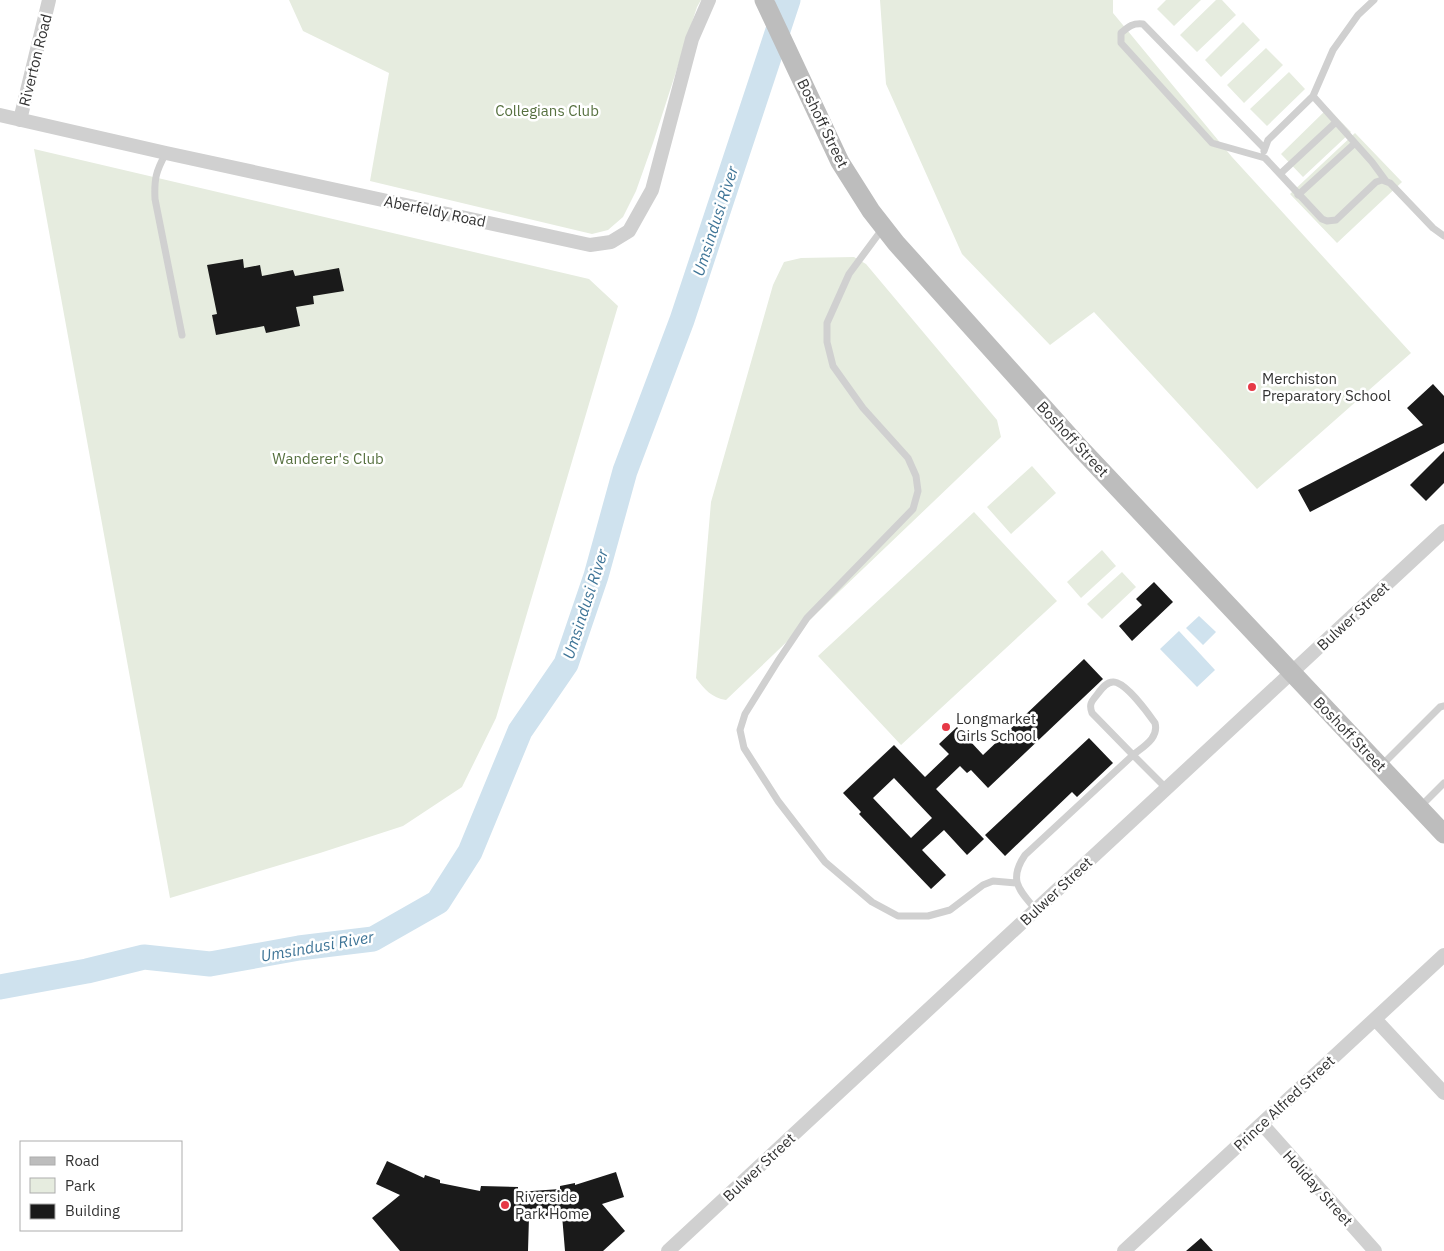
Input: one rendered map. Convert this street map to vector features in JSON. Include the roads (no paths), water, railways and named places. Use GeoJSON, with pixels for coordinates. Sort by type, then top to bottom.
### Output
{"type":"FeatureCollection","features":[{"type":"Feature","properties":{"kind":"main road","name":"Boshoff Street"},"geometry":{"type":"LineString","coordinates":[[764,0],[840,162],[884,228],[1081,449],[1444,834]]}},
{"type":"Feature","properties":{"kind":"street","name":"Riverton Road"},"geometry":{"type":"LineString","coordinates":[[20,120],[49,0]]}},
{"type":"Feature","properties":{"kind":"street","name":"Aberfeldy Road"},"geometry":{"type":"LineString","coordinates":[[0,115],[590,245],[611,242],[629,231],[652,190],[692,39],[708,0]]}},
{"type":"Feature","properties":{"kind":"street","name":"Bulwer Street"},"geometry":{"type":"LineString","coordinates":[[668,1251],[1444,531]]}},
{"type":"Feature","properties":{"kind":"street","name":"Prince Alfred Street"},"geometry":{"type":"LineString","coordinates":[[1124,1251],[1444,955]]}},
{"type":"Feature","properties":{"kind":"street"},"geometry":{"type":"LineString","coordinates":[[1375,1019],[1444,1093]]}},
{"type":"Feature","properties":{"kind":"street","name":"Holiday Street"},"geometry":{"type":"LineString","coordinates":[[1262,1124],[1375,1251]]}},
{"type":"Feature","properties":{"kind":"lane"},"geometry":{"type":"LineString","coordinates":[[1265,158],[1264,148],[1268,140],[1313,96],[1333,50],[1358,15],[1374,0]]}},
{"type":"Feature","properties":{"kind":"lane"},"geometry":{"type":"LineString","coordinates":[[1264,148],[1143,24],[1135,23],[1128,26],[1122,33],[1121,42],[1212,143],[1265,158],[1317,216],[1322,219],[1332,221],[1340,217],[1376,182],[1379,180],[1386,181]]}},
{"type":"Feature","properties":{"kind":"lane"},"geometry":{"type":"LineString","coordinates":[[1313,96],[1386,181],[1433,228],[1444,236]]}},
{"type":"Feature","properties":{"kind":"lane"},"geometry":{"type":"LineString","coordinates":[[1280,174],[1336,122]]}},
{"type":"Feature","properties":{"kind":"lane"},"geometry":{"type":"LineString","coordinates":[[1298,195],[1355,143]]}},
{"type":"Feature","properties":{"kind":"lane"},"geometry":{"type":"LineString","coordinates":[[166,153],[157,169],[154,181],[155,199],[182,334]]}},
{"type":"Feature","properties":{"kind":"lane"},"geometry":{"type":"LineString","coordinates":[[884,228],[849,274],[827,323],[827,342],[833,366],[863,408],[908,458],[916,476],[918,492],[913,508],[807,618],[745,714],[740,730],[744,748],[778,801],[825,862],[872,902],[898,916],[928,916],[950,910],[983,885],[994,881],[1016,883]]}},
{"type":"Feature","properties":{"kind":"lane"},"geometry":{"type":"LineString","coordinates":[[1036,910],[1016,883],[1016,872],[1025,855],[1133,755],[1154,737],[1157,730],[1155,723],[1123,685],[1114,682],[1107,683],[1091,701],[1090,708],[1092,713],[1133,755],[1167,788]]}},
{"type":"Feature","properties":{"kind":"lane"},"geometry":{"type":"LineString","coordinates":[[1381,766],[1440,707],[1444,706]]}},
{"type":"Feature","properties":{"kind":"lane"},"geometry":{"type":"LineString","coordinates":[[1420,808],[1444,782]]}},
{"type":"Feature","properties":{"kind":"water"},"geometry":{"type":"Polygon","coordinates":[[[1199,616],[1216,632],[1203,645],[1186,628],[1199,616]]]}},
{"type":"Feature","properties":{"kind":"water"},"geometry":{"type":"Polygon","coordinates":[[[1179,631],[1215,670],[1197,687],[1160,649],[1179,631]]]}},
{"type":"Feature","properties":{"kind":"waterway","name":"Umsindusi River"},"geometry":{"type":"LineString","coordinates":[[0,987],[87,971],[144,957],[210,964],[299,948],[373,939],[438,902],[470,852],[520,731],[566,664],[596,576],[625,471],[682,320],[788,0]]}},
{"type":"Feature","properties":{"kind":"place","name":"Merchiston Preparatory School"},"geometry":{"type":"Point","coordinates":[1252,387]}},
{"type":"Feature","properties":{"kind":"place","name":"Longmarket Girls School"},"geometry":{"type":"Point","coordinates":[946,727]}},
{"type":"Feature","properties":{"kind":"place","name":"Riverside Park Home"},"geometry":{"type":"Point","coordinates":[505,1205]}},
{"type":"Feature","properties":{"kind":"park label","name":"Collegians Club"},"geometry":{"type":"Point","coordinates":[547,110]}},
{"type":"Feature","properties":{"kind":"park label","name":"Wanderer's Club"},"geometry":{"type":"Point","coordinates":[328,458]}}]}
